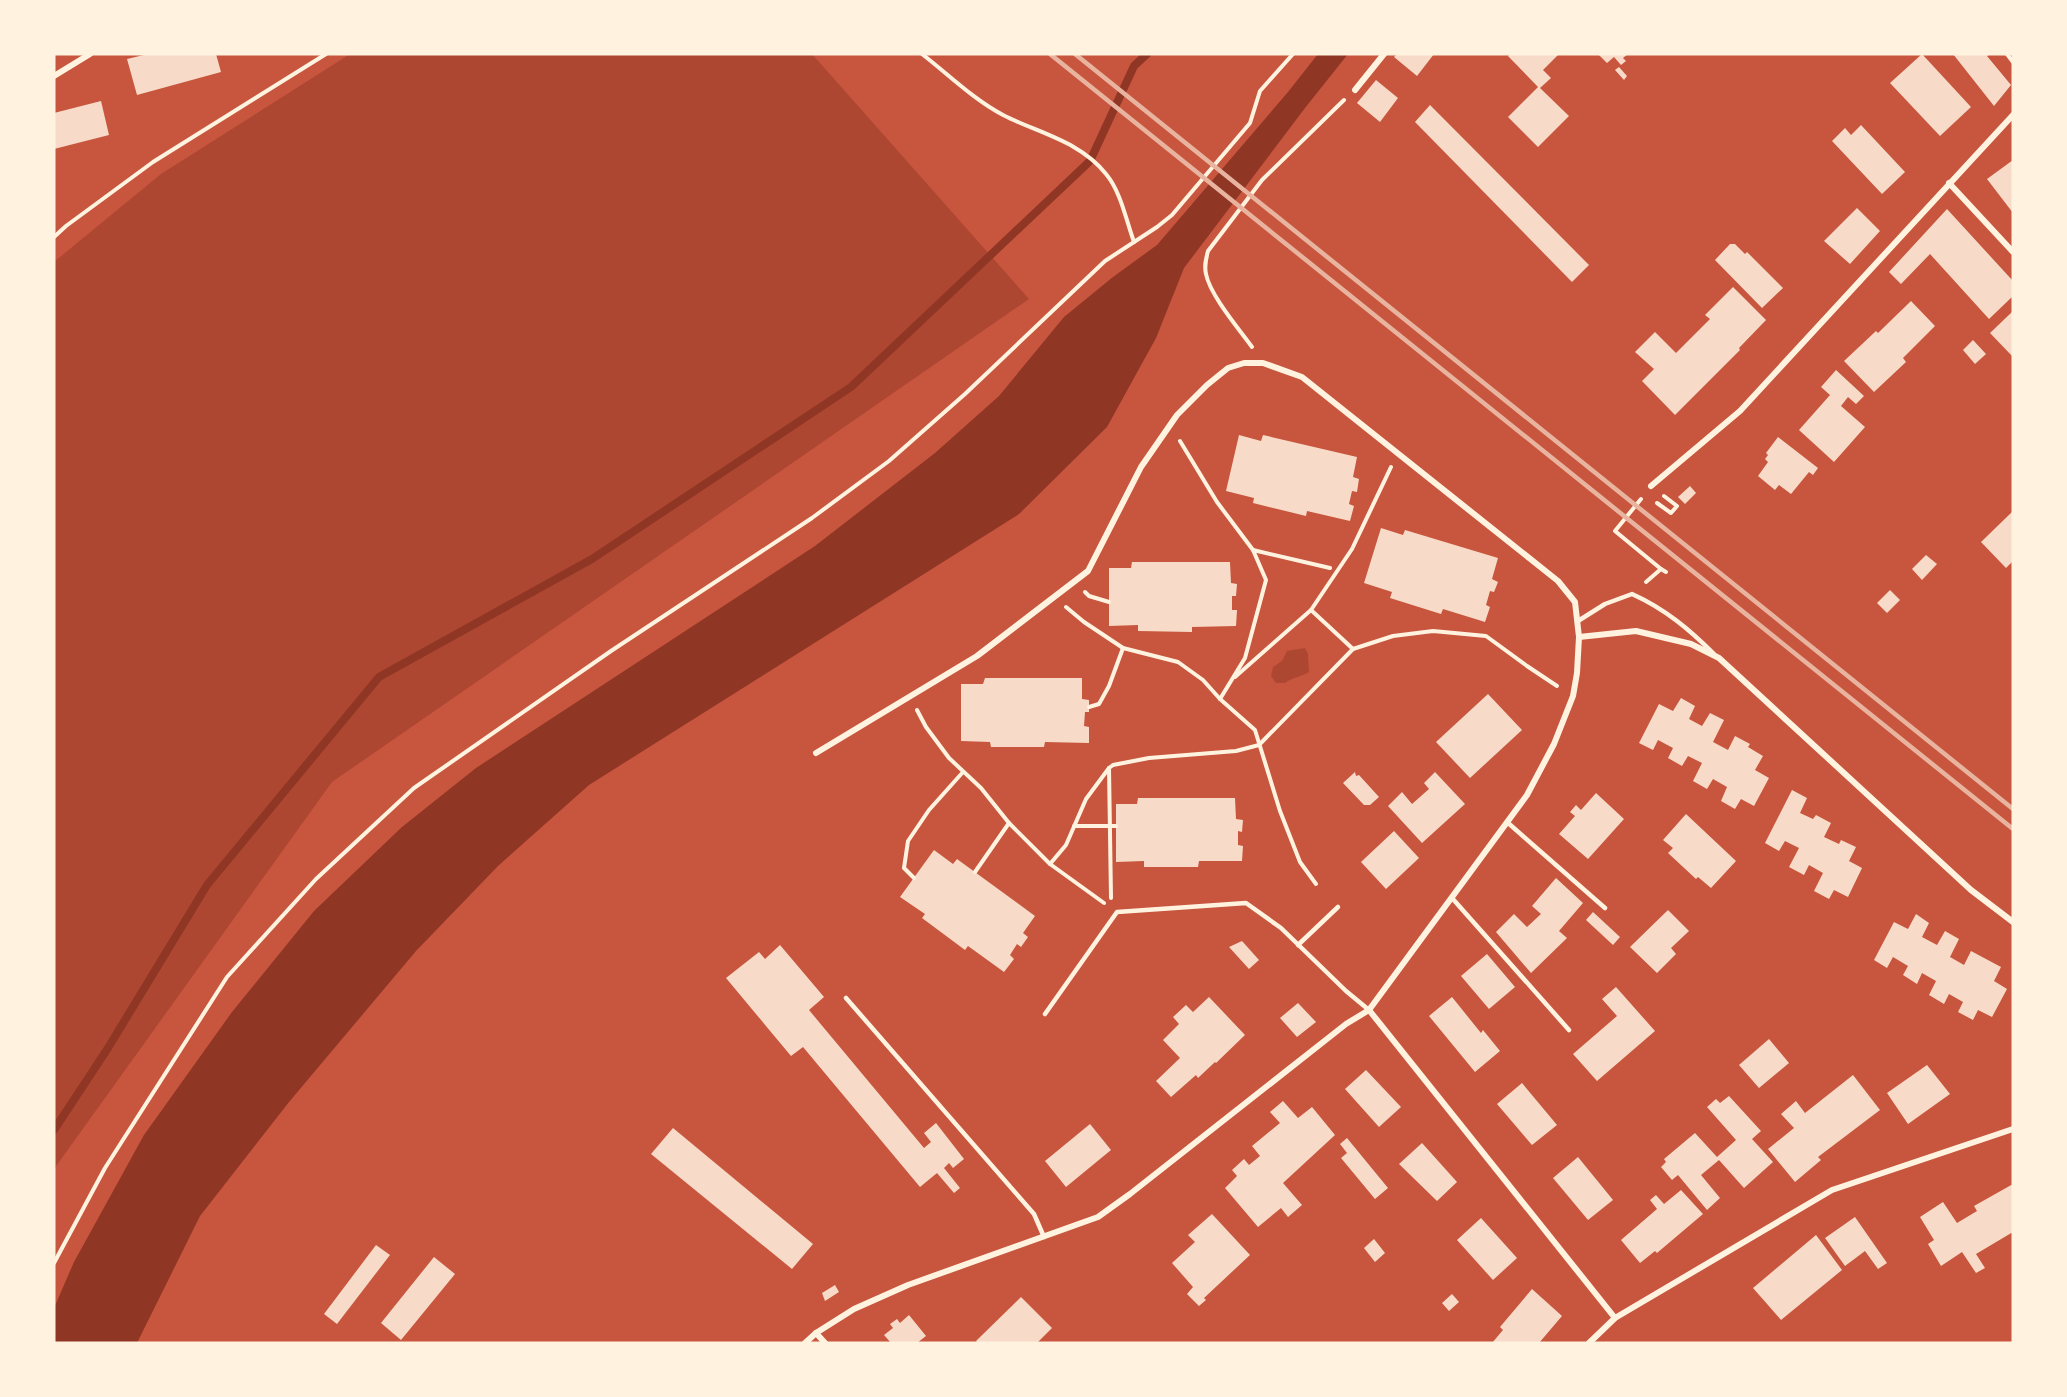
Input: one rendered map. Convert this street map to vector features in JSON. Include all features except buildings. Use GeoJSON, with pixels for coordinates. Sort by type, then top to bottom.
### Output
{"type":"FeatureCollection","features":[{"type":"Feature","properties":{"kind":"street"},"geometry":{"type":"LineString","coordinates":[[54,75],[90,54]]}},
{"type":"Feature","properties":{"kind":"street"},"geometry":{"type":"LineString","coordinates":[[1355,90],[1384,54]]}},
{"type":"Feature","properties":{"kind":"street"},"geometry":{"type":"LineString","coordinates":[[1651,486],[1740,411],[2013,115]]}},
{"type":"Feature","properties":{"kind":"street"},"geometry":{"type":"LineString","coordinates":[[1948,183],[2013,252]]}},
{"type":"Feature","properties":{"kind":"street"},"geometry":{"type":"LineString","coordinates":[[805,1343],[816,1333],[854,1309],[908,1285],[1098,1217],[1346,1024],[1370,1010],[1508,822],[1532,785],[1554,744],[1573,696],[1577,674],[1579,638],[1575,602],[1558,582],[1302,377],[1263,363],[1244,363],[1228,368],[1207,385],[1170,425],[1141,467],[1088,571],[977,656],[816,753]]}},
{"type":"Feature","properties":{"kind":"street"},"geometry":{"type":"LineString","coordinates":[[1579,638],[1636,631],[1691,644],[1719,658],[1971,890],[2013,922]]}},
{"type":"Feature","properties":{"kind":"street"},"geometry":{"type":"LineString","coordinates":[[1370,1010],[1615,1318]]}},
{"type":"Feature","properties":{"kind":"street"},"geometry":{"type":"LineString","coordinates":[[1589,1343],[1615,1318],[1833,1190],[2013,1129]]}},
{"type":"Feature","properties":{"kind":"street"},"geometry":{"type":"LineString","coordinates":[[816,1333],[825,1343]]}},
{"type":"Feature","properties":{"kind":"lane"},"geometry":{"type":"LineString","coordinates":[[1578,621],[1605,604],[1632,594],[1656,605],[1687,627],[1719,658]]}},
{"type":"Feature","properties":{"kind":"lane"},"geometry":{"type":"LineString","coordinates":[[1508,822],[1605,908]]}},
{"type":"Feature","properties":{"kind":"lane"},"geometry":{"type":"LineString","coordinates":[[1452,898],[1569,1030]]}},
{"type":"Feature","properties":{"kind":"lane"},"geometry":{"type":"LineString","coordinates":[[1045,1014],[1117,912],[1246,903],[1281,928],[1346,991],[1370,1010]]}},
{"type":"Feature","properties":{"kind":"lane"},"geometry":{"type":"LineString","coordinates":[[1298,945],[1338,907]]}},
{"type":"Feature","properties":{"kind":"lane"},"geometry":{"type":"LineString","coordinates":[[846,998],[1034,1214],[1044,1237]]}},
{"type":"Feature","properties":{"kind":"path"},"geometry":{"type":"LineString","coordinates":[[54,237],[153,162],[326,54]]}},
{"type":"Feature","properties":{"kind":"path"},"geometry":{"type":"LineString","coordinates":[[922,54],[968,92],[1003,115],[1048,133],[1075,147],[1094,162],[1112,182],[1134,242]]}},
{"type":"Feature","properties":{"kind":"path"},"geometry":{"type":"LineString","coordinates":[[54,1263],[105,1168],[227,977],[316,879],[414,788],[611,651],[812,518],[889,461],[965,394],[1105,261],[1172,215],[1250,123],[1260,91],[1293,54]]}},
{"type":"Feature","properties":{"kind":"path"},"geometry":{"type":"LineString","coordinates":[[2007,54],[2013,62]]}},
{"type":"Feature","properties":{"kind":"path"},"geometry":{"type":"LineString","coordinates":[[1263,363],[1222,305],[1206,276],[1205,262],[1208,251],[1262,180],[1355,90]]}},
{"type":"Feature","properties":{"kind":"path"},"geometry":{"type":"LineString","coordinates":[[1170,425],[1217,502],[1253,550],[1266,580],[1245,658],[1220,699]]}},
{"type":"Feature","properties":{"kind":"path"},"geometry":{"type":"LineString","coordinates":[[1232,680],[1311,610],[1352,549],[1397,453]]}},
{"type":"Feature","properties":{"kind":"path"},"geometry":{"type":"LineString","coordinates":[[1646,494],[1615,531],[1661,569]]}},
{"type":"Feature","properties":{"kind":"path"},"geometry":{"type":"LineString","coordinates":[[1253,550],[1330,568]]}},
{"type":"Feature","properties":{"kind":"path"},"geometry":{"type":"LineString","coordinates":[[1055,596],[1084,622],[1123,648],[1178,662],[1203,680],[1254,730],[1280,811],[1300,862],[1316,884]]}},
{"type":"Feature","properties":{"kind":"path"},"geometry":{"type":"LineString","coordinates":[[1311,610],[1353,650]]}},
{"type":"Feature","properties":{"kind":"path"},"geometry":{"type":"LineString","coordinates":[[1050,864],[1066,845],[1086,799],[1113,765],[1149,759],[1236,751],[1259,745],[1353,650],[1393,636],[1433,632],[1486,636],[1573,696]]}},
{"type":"Feature","properties":{"kind":"path"},"geometry":{"type":"LineString","coordinates":[[1089,707],[1099,704],[1109,686],[1123,648]]}},
{"type":"Feature","properties":{"kind":"path"},"geometry":{"type":"LineString","coordinates":[[910,697],[926,727],[949,758],[981,788],[1009,823],[1050,864],[1111,908],[1109,768]]}},
{"type":"Feature","properties":{"kind":"path"},"geometry":{"type":"LineString","coordinates":[[914,878],[904,868],[908,841],[929,810],[963,772]]}},
{"type":"Feature","properties":{"kind":"path"},"geometry":{"type":"LineString","coordinates":[[975,872],[1009,823]]}},
{"type":"Feature","properties":{"kind":"path"},"geometry":{"type":"LineString","coordinates":[[1074,826],[1116,826]]}},
{"type":"Feature","properties":{"kind":"shaded area"},"geometry":{"type":"Polygon","coordinates":[[[350,54],[812,54],[1029,299],[332,782],[54,1169],[54,262],[161,174],[350,54]]]}},
{"type":"Feature","properties":{"kind":"shaded area"},"geometry":{"type":"Polygon","coordinates":[[[1318,54],[1348,54],[1184,268],[1156,338],[1107,427],[1019,514],[589,785],[498,866],[416,951],[289,1102],[200,1216],[137,1343],[54,1343],[54,1308],[74,1262],[144,1135],[232,1012],[314,911],[402,827],[476,768],[815,546],[935,453],[999,396],[1064,317],[1157,245],[1318,54]]]}},
{"type":"Feature","properties":{"kind":"shaded area"},"geometry":{"type":"Polygon","coordinates":[[[1305,648],[1308,654],[1309,672],[1285,683],[1276,683],[1271,676],[1273,667],[1282,661],[1287,651],[1305,648]]]}},
{"type":"Feature","properties":{"kind":"waterway"},"geometry":{"type":"LineString","coordinates":[[54,1130],[108,1048],[207,885],[379,677],[592,559],[851,387],[1090,161],[1134,66],[1147,54]]}},
{"type":"Feature","properties":{"kind":"railway"},"geometry":{"type":"LineString","coordinates":[[1050,54],[2013,829]]}},
{"type":"Feature","properties":{"kind":"railway"},"geometry":{"type":"LineString","coordinates":[[1075,54],[2013,809]]}}]}
